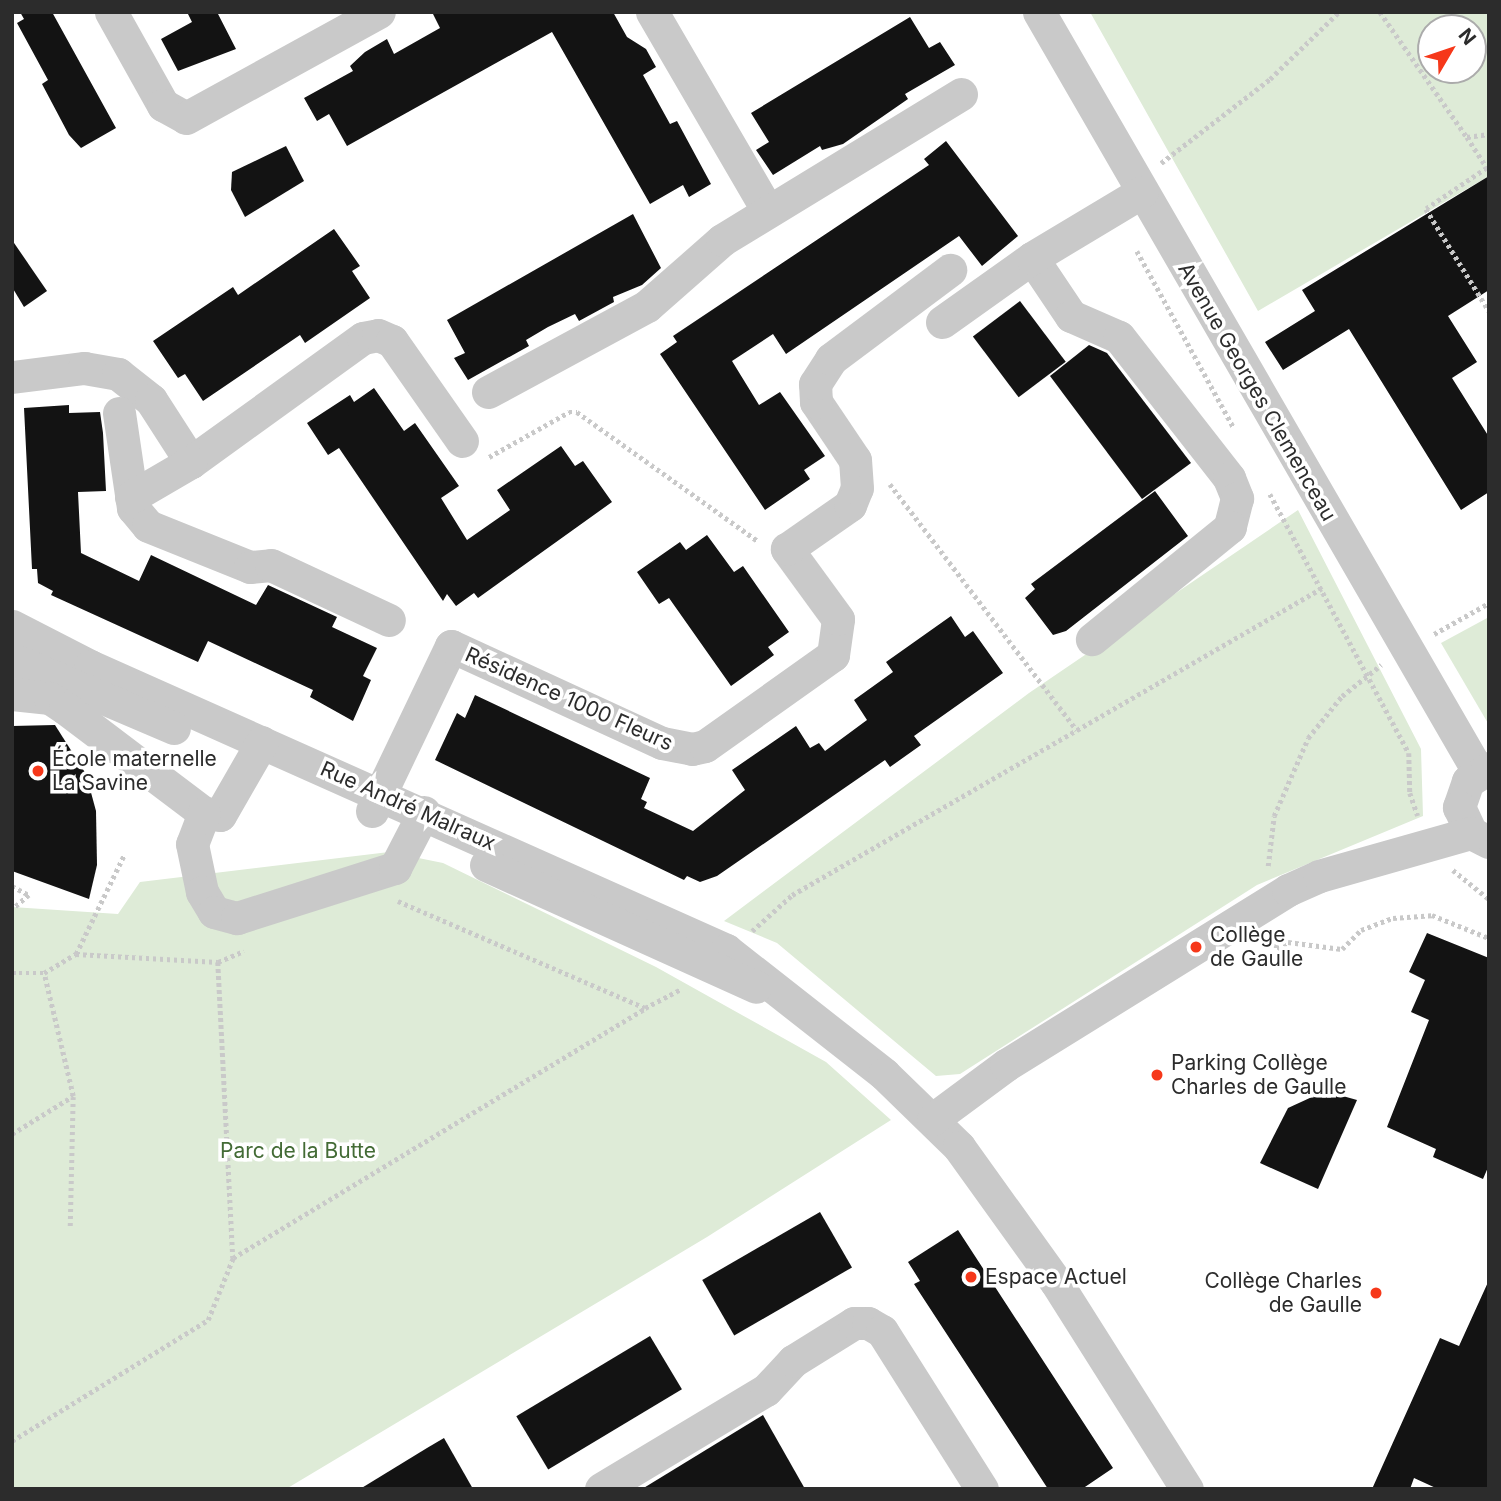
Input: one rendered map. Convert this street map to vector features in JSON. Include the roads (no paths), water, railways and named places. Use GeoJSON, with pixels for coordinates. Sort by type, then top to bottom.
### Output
{"type":"FeatureCollection","features":[{"type":"Feature","properties":{"kind":"street"},"geometry":{"type":"LineString","coordinates":[[111,12],[163,105],[186,118],[379,12]]}},
{"type":"Feature","properties":{"kind":"street"},"geometry":{"type":"LineString","coordinates":[[652,12],[768,211]]}},
{"type":"Feature","properties":{"kind":"street","name":"Avenue Georges Clemenceau"},"geometry":{"type":"LineString","coordinates":[[1038,12],[1405,649],[1484,769]]}},
{"type":"Feature","properties":{"kind":"street"},"geometry":{"type":"LineString","coordinates":[[488,392],[647,306],[722,240],[961,94]]}},
{"type":"Feature","properties":{"kind":"street"},"geometry":{"type":"LineString","coordinates":[[942,322],[1139,187]]}},
{"type":"Feature","properties":{"kind":"street"},"geometry":{"type":"LineString","coordinates":[[1032,258],[1071,316],[1119,337],[1229,478],[1237,498],[1230,527],[1092,639]]}},
{"type":"Feature","properties":{"kind":"street","name":"Résidence 1000 Fleurs"},"geometry":{"type":"LineString","coordinates":[[376,803],[451,646],[662,743],[705,746],[821,665],[839,643],[838,619],[788,549],[850,505],[857,488],[855,460],[816,402],[820,369],[950,270]]}},
{"type":"Feature","properties":{"kind":"street"},"geometry":{"type":"LineString","coordinates":[[131,497],[191,461],[363,338],[378,335],[392,341],[462,441]]}},
{"type":"Feature","properties":{"kind":"street"},"geometry":{"type":"LineString","coordinates":[[12,377],[84,368],[118,374],[151,400],[191,461]]}},
{"type":"Feature","properties":{"kind":"street"},"geometry":{"type":"LineString","coordinates":[[119,413],[131,497],[138,515],[160,534],[250,567],[271,565],[390,620]]}},
{"type":"Feature","properties":{"kind":"street","name":"Rue André Malraux"},"geometry":{"type":"LineString","coordinates":[[12,626],[258,752]]}},
{"type":"Feature","properties":{"kind":"street","name":"Rue André Malraux"},"geometry":{"type":"LineString","coordinates":[[12,659],[258,752],[726,950],[933,1119],[1045,1266],[1172,1484]]}},
{"type":"Feature","properties":{"kind":"street"},"geometry":{"type":"LineString","coordinates":[[12,694],[50,698],[204,813],[220,815],[258,752]]}},
{"type":"Feature","properties":{"kind":"street"},"geometry":{"type":"LineString","coordinates":[[933,1119],[1006,1065],[1269,902],[1319,876],[1432,845],[1480,837],[1459,807],[1461,793],[1484,769]]}},
{"type":"Feature","properties":{"kind":"street"},"geometry":{"type":"LineString","coordinates":[[204,813],[192,845],[202,892],[214,912],[237,918],[395,868],[419,822]]}},
{"type":"Feature","properties":{"kind":"street","name":"Rue André Malraux"},"geometry":{"type":"LineString","coordinates":[[419,822],[716,971],[794,1003]]}},
{"type":"Feature","properties":{"kind":"street"},"geometry":{"type":"LineString","coordinates":[[601,1489],[766,1390],[813,1348],[855,1323],[868,1323],[882,1331],[982,1489]]}},
{"type":"Feature","properties":{"kind":"place","name":"École maternelle La Savine"},"geometry":{"type":"Point","coordinates":[38,771]}},
{"type":"Feature","properties":{"kind":"place","name":"Collège de Gaulle"},"geometry":{"type":"Point","coordinates":[1196,947]}},
{"type":"Feature","properties":{"kind":"place","name":"Parking Collège Charles de Gaulle"},"geometry":{"type":"Point","coordinates":[1157,1075]}},
{"type":"Feature","properties":{"kind":"place","name":"Espace Actuel"},"geometry":{"type":"Point","coordinates":[971,1277]}},
{"type":"Feature","properties":{"kind":"place","name":"Collège Charles de Gaulle"},"geometry":{"type":"Point","coordinates":[1376,1293]}},
{"type":"Feature","properties":{"kind":"park label","name":"Parc de la Butte"},"geometry":{"type":"Point","coordinates":[298,1151]}}]}
